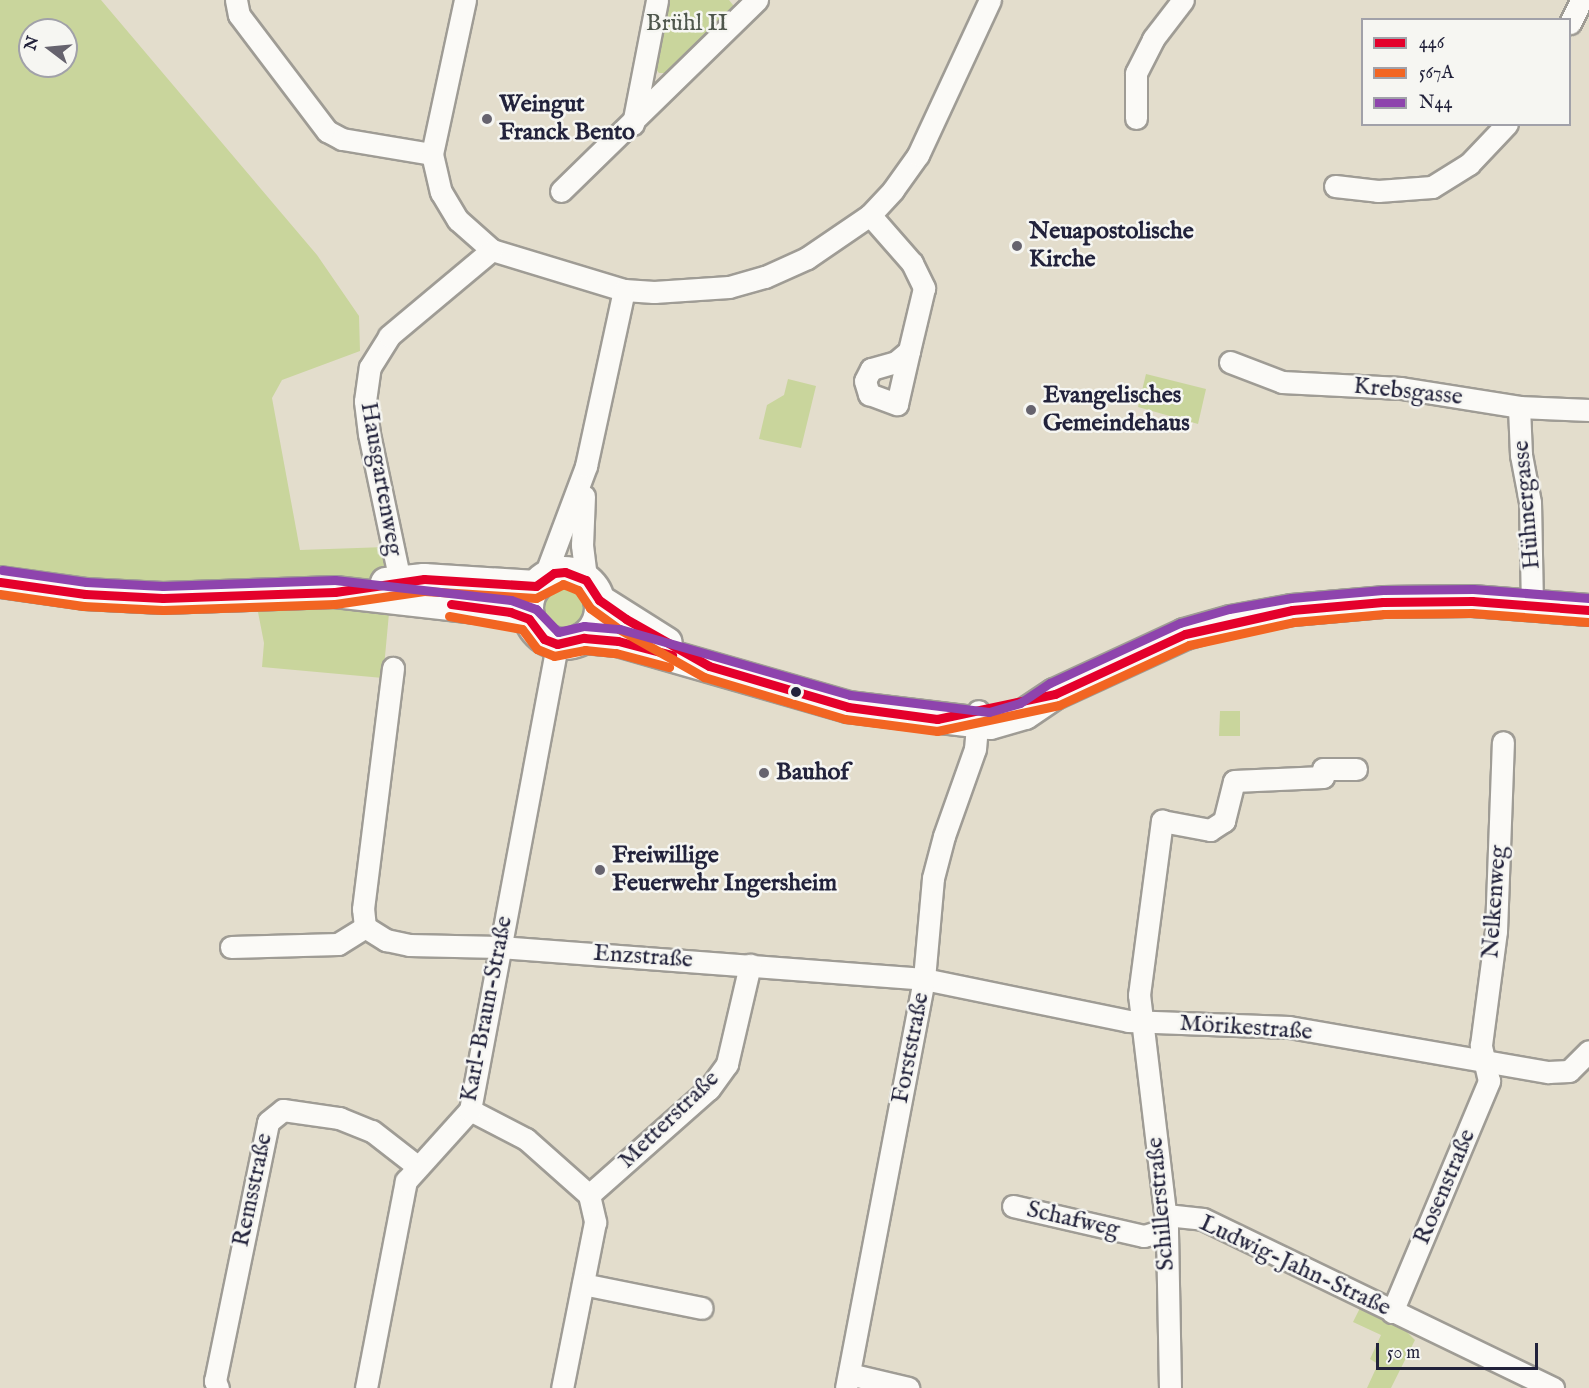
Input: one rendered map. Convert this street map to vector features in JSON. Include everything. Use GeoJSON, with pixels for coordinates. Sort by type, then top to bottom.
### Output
{"type":"FeatureCollection","features":[{"type":"Feature","properties":{"kind":"street"},"geometry":{"type":"LineString","coordinates":[[236,0],[239,15],[327,131],[342,140],[432,154]]}},
{"type":"Feature","properties":{"kind":"street"},"geometry":{"type":"LineString","coordinates":[[465,0],[432,154],[441,192],[458,220],[492,250],[624,290],[694,291],[765,277],[807,258],[870,214],[893,190],[918,155],[990,0]]}},
{"type":"Feature","properties":{"kind":"street"},"geometry":{"type":"LineString","coordinates":[[633,124],[657,0]]}},
{"type":"Feature","properties":{"kind":"street"},"geometry":{"type":"LineString","coordinates":[[561,191],[633,124],[757,0]]}},
{"type":"Feature","properties":{"kind":"street"},"geometry":{"type":"LineString","coordinates":[[1136,118],[1136,73],[1153,39],[1183,0]]}},
{"type":"Feature","properties":{"kind":"street"},"geometry":{"type":"LineString","coordinates":[[1571,19],[1581,0]]}},
{"type":"Feature","properties":{"kind":"street"},"geometry":{"type":"LineString","coordinates":[[1335,186],[1378,191],[1432,186],[1469,164],[1505,126]]}},
{"type":"Feature","properties":{"kind":"street"},"geometry":{"type":"LineString","coordinates":[[870,214],[912,263],[924,288],[909,351]]}},
{"type":"Feature","properties":{"kind":"street","name":"Hausgartenweg"},"geometry":{"type":"LineString","coordinates":[[400,581],[369,434],[365,401],[370,367],[389,336],[492,250]]}},
{"type":"Feature","properties":{"kind":"street"},"geometry":{"type":"LineString","coordinates":[[571,641],[600,611],[582,545],[586,466],[624,290]]}},
{"type":"Feature","properties":{"kind":"street","name":"Krebsgasse"},"geometry":{"type":"LineString","coordinates":[[1230,362],[1282,382],[1401,388],[1520,407],[1589,410]]}},
{"type":"Feature","properties":{"kind":"street","name":"Hühnergasse"},"geometry":{"type":"LineString","coordinates":[[1520,407],[1521,455],[1530,502],[1532,604]]}},
{"type":"Feature","properties":{"kind":"street"},"geometry":{"type":"LineString","coordinates":[[586,466],[540,582],[528,606],[529,619],[544,639],[618,640],[848,707],[937,719],[977,717],[1055,694],[1185,634],[1231,621],[1338,604],[1532,604],[1589,610]]}},
{"type":"Feature","properties":{"kind":"street"},"geometry":{"type":"LineString","coordinates":[[0,582],[85,594],[233,596],[335,592],[400,581],[540,582],[565,572],[593,590],[626,619],[709,666]]}},
{"type":"Feature","properties":{"kind":"street"},"geometry":{"type":"LineString","coordinates":[[335,592],[510,612],[529,619]]}},
{"type":"Feature","properties":{"kind":"street","name":"Karl-Braun-Straße"},"geometry":{"type":"LineString","coordinates":[[366,1388],[399,1203],[406,1181],[417,1166],[470,1110],[500,947],[571,641]]}},
{"type":"Feature","properties":{"kind":"street"},"geometry":{"type":"LineString","coordinates":[[231,947],[338,944],[366,927],[363,909],[393,668]]}},
{"type":"Feature","properties":{"kind":"street","name":"Forststraße"},"geometry":{"type":"LineString","coordinates":[[847,1381],[924,980],[933,878],[944,836],[975,749],[977,717]]}},
{"type":"Feature","properties":{"kind":"street","name":"Nelkenweg"},"geometry":{"type":"LineString","coordinates":[[1486,1061],[1481,1045],[1496,931],[1503,742]]}},
{"type":"Feature","properties":{"kind":"street","name":"Schillerstraße"},"geometry":{"type":"LineString","coordinates":[[1170,1388],[1166,1229],[1140,1022],[1139,995],[1162,821],[1210,830],[1224,821],[1234,781],[1323,777],[1323,770],[1356,769]]}},
{"type":"Feature","properties":{"kind":"street","name":"Enzstraße"},"geometry":{"type":"LineString","coordinates":[[366,927],[386,940],[409,945],[500,947],[924,980]]}},
{"type":"Feature","properties":{"kind":"street","name":"Metterstraße"},"geometry":{"type":"LineString","coordinates":[[589,1195],[709,1089],[721,1073],[727,1064],[750,965]]}},
{"type":"Feature","properties":{"kind":"street","name":"Mörikestraße"},"geometry":{"type":"LineString","coordinates":[[924,980],[1140,1022],[1289,1027],[1548,1072],[1569,1071],[1589,1051]]}},
{"type":"Feature","properties":{"kind":"street","name":"Rosenstraße"},"geometry":{"type":"LineString","coordinates":[[1392,1312],[1490,1081],[1486,1061]]}},
{"type":"Feature","properties":{"kind":"street","name":"Remsstraße"},"geometry":{"type":"LineString","coordinates":[[218,1388],[215,1381],[268,1122],[283,1110],[339,1118],[372,1131],[417,1166]]}},
{"type":"Feature","properties":{"kind":"street"},"geometry":{"type":"LineString","coordinates":[[470,1110],[526,1139],[589,1195],[595,1222],[562,1388]]}},
{"type":"Feature","properties":{"kind":"street","name":"Schafweg"},"geometry":{"type":"LineString","coordinates":[[1013,1206],[1144,1236],[1166,1229]]}},
{"type":"Feature","properties":{"kind":"street","name":"Ludwig-Jahn-Straße"},"geometry":{"type":"LineString","coordinates":[[1166,1229],[1203,1218],[1392,1312],[1553,1388]]}},
{"type":"Feature","properties":{"kind":"street"},"geometry":{"type":"LineString","coordinates":[[583,1284],[702,1308]]}},
{"type":"Feature","properties":{"kind":"street"},"geometry":{"type":"LineString","coordinates":[[847,1381],[908,1388]]}},
{"type":"Feature","properties":{"kind":"green space"},"geometry":{"type":"Polygon","coordinates":[[[0,0],[101,0],[317,255],[359,316],[360,351],[282,380],[272,398],[300,550],[386,547],[393,570],[383,678],[262,667],[264,643],[257,607],[0,591],[0,0]]]}},
{"type":"Feature","properties":{"kind":"green space","name":"Brühl II"},"geometry":{"type":"Polygon","coordinates":[[[666,0],[729,0],[737,10],[673,73],[659,73],[651,63],[666,0]]]}},
{"type":"Feature","properties":{"kind":"green space"},"geometry":{"type":"Polygon","coordinates":[[[1146,374],[1206,389],[1198,424],[1138,407],[1146,374]]]}},
{"type":"Feature","properties":{"kind":"green space"},"geometry":{"type":"Polygon","coordinates":[[[788,379],[816,386],[801,448],[759,439],[767,405],[784,395],[788,379]]]}},
{"type":"Feature","properties":{"kind":"green space"},"geometry":{"type":"Polygon","coordinates":[[[558,588],[568,588],[580,595],[587,607],[587,617],[580,629],[568,636],[558,636],[543,625],[539,617],[539,607],[550,592],[558,588]]]}},
{"type":"Feature","properties":{"kind":"green space"},"geometry":{"type":"Polygon","coordinates":[[[1220,711],[1240,711],[1240,736],[1219,736],[1220,711]]]}},
{"type":"Feature","properties":{"kind":"green space"},"geometry":{"type":"Polygon","coordinates":[[[1361,1306],[1405,1330],[1415,1340],[1391,1388],[1367,1388],[1378,1364],[1370,1359],[1381,1335],[1353,1322],[1361,1306]]]}},
{"type":"Feature","properties":{"kind":"transit line","name":"N44"},"geometry":{"type":"LineString","coordinates":[[2,570],[86,582],[163,586],[335,580],[511,600],[536,609],[558,632],[584,626],[620,629],[850,695],[989,712],[1020,703],[1050,683],[1180,623],[1229,609],[1291,598],[1383,590],[1473,589],[1589,598]]}},
{"type":"Feature","properties":{"kind":"transit line","name":"446"},"geometry":{"type":"LineString","coordinates":[[0,582],[85,594],[163,598],[335,592],[424,579],[536,586],[554,573],[565,572],[586,580],[599,600],[626,619],[709,666],[848,707],[937,719],[1055,694],[1185,634],[1292,610],[1383,602],[1472,601],[1589,610]]}},
{"type":"Feature","properties":{"kind":"transit line","name":"567A"},"geometry":{"type":"LineString","coordinates":[[0,594],[83,606],[163,610],[335,604],[424,591],[536,598],[563,584],[578,590],[590,608],[619,629],[704,677],[845,719],[937,731],[1059,705],[1189,645],[1294,622],[1384,614],[1472,613],[1588,622]]}},
{"type":"Feature","properties":{"kind":"transit line","name":"446"},"geometry":{"type":"LineString","coordinates":[[451,604],[510,612],[529,619],[544,639],[557,644],[584,638],[618,641],[672,655]]}},
{"type":"Feature","properties":{"kind":"transit line","name":"567A"},"geometry":{"type":"LineString","coordinates":[[449,616],[522,629],[537,649],[554,656],[585,650],[616,653],[669,667]]}},
{"type":"Feature","properties":{"kind":"place","name":"Weingut Franck Bento"},"geometry":{"type":"Point","coordinates":[487,119]}},
{"type":"Feature","properties":{"kind":"place","name":"Neuapostolische Kirche"},"geometry":{"type":"Point","coordinates":[1017,246]}},
{"type":"Feature","properties":{"kind":"place","name":"Evangelisches Gemeindehaus"},"geometry":{"type":"Point","coordinates":[1031,410]}},
{"type":"Feature","properties":{"kind":"place","name":"Bauhof"},"geometry":{"type":"Point","coordinates":[764,773]}},
{"type":"Feature","properties":{"kind":"place","name":"Freiwillige Feuerwehr Ingersheim"},"geometry":{"type":"Point","coordinates":[600,870]}}]}
